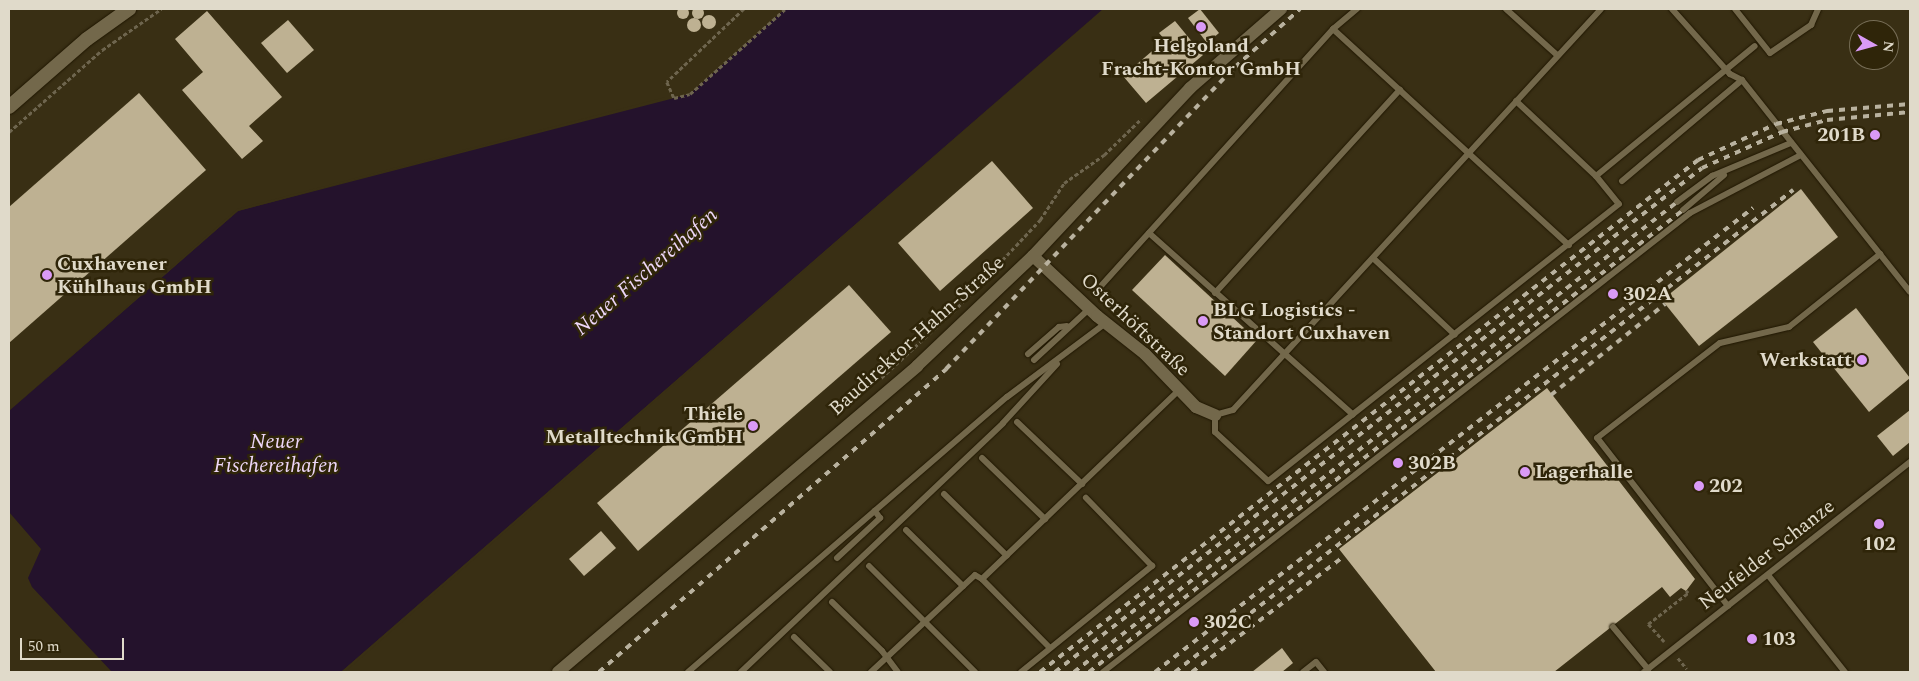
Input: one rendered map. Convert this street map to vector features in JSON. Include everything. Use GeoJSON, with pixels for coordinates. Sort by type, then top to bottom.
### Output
{"type":"FeatureCollection","features":[{"type":"Feature","properties":{"kind":"street"},"geometry":{"type":"LineString","coordinates":[[9,107],[87,39],[129,9]]}},
{"type":"Feature","properties":{"kind":"street","name":"Baudirektor-Hahn-Straße"},"geometry":{"type":"LineString","coordinates":[[558,672],[917,366],[1033,256],[1190,88],[1282,9]]}},
{"type":"Feature","properties":{"kind":"street","name":"Osterhöftstraße"},"geometry":{"type":"LineString","coordinates":[[1033,256],[1089,309],[1125,336],[1201,411],[1215,415]]}},
{"type":"Feature","properties":{"kind":"lane"},"geometry":{"type":"LineString","coordinates":[[1100,287],[1333,29],[1357,9]]}},
{"type":"Feature","properties":{"kind":"lane"},"geometry":{"type":"LineString","coordinates":[[1506,9],[1557,55]]}},
{"type":"Feature","properties":{"kind":"lane"},"geometry":{"type":"LineString","coordinates":[[1516,101],[1596,176],[1619,204],[1268,481],[1215,432],[1215,415],[1233,410],[1469,154],[1516,101],[1557,55],[1601,9]]}},
{"type":"Feature","properties":{"kind":"lane"},"geometry":{"type":"LineString","coordinates":[[1672,9],[1726,69],[1742,80],[1910,292]]}},
{"type":"Feature","properties":{"kind":"lane"},"geometry":{"type":"LineString","coordinates":[[1735,9],[1770,53],[1811,25],[1818,9]]}},
{"type":"Feature","properties":{"kind":"lane"},"geometry":{"type":"LineString","coordinates":[[1333,29],[1569,245]]}},
{"type":"Feature","properties":{"kind":"lane"},"geometry":{"type":"LineString","coordinates":[[1596,176],[1755,46]]}},
{"type":"Feature","properties":{"kind":"lane"},"geometry":{"type":"LineString","coordinates":[[1622,181],[1742,80]]}},
{"type":"Feature","properties":{"kind":"lane"},"geometry":{"type":"LineString","coordinates":[[1215,293],[1400,90]]}},
{"type":"Feature","properties":{"kind":"lane"},"geometry":{"type":"LineString","coordinates":[[1683,210],[1725,174],[1792,143]]}},
{"type":"Feature","properties":{"kind":"lane"},"geometry":{"type":"LineString","coordinates":[[1103,672],[1690,213],[1801,155]]}},
{"type":"Feature","properties":{"kind":"lane"},"geometry":{"type":"LineString","coordinates":[[1677,202],[1712,176],[1725,174]]}},
{"type":"Feature","properties":{"kind":"lane"},"geometry":{"type":"LineString","coordinates":[[1150,233],[1353,415]]}},
{"type":"Feature","properties":{"kind":"lane"},"geometry":{"type":"LineString","coordinates":[[1728,606],[1597,438],[1720,343],[1789,327],[1880,254]]}},
{"type":"Feature","properties":{"kind":"lane"},"geometry":{"type":"LineString","coordinates":[[1373,258],[1455,335]]}},
{"type":"Feature","properties":{"kind":"lane"},"geometry":{"type":"LineString","coordinates":[[1034,360],[1067,326],[1089,309]]}},
{"type":"Feature","properties":{"kind":"lane"},"geometry":{"type":"LineString","coordinates":[[688,672],[1008,397],[1106,323]]}},
{"type":"Feature","properties":{"kind":"lane"},"geometry":{"type":"LineString","coordinates":[[1028,354],[1059,327],[1067,326]]}},
{"type":"Feature","properties":{"kind":"lane"},"geometry":{"type":"LineString","coordinates":[[740,672],[1003,423],[1066,354]]}},
{"type":"Feature","properties":{"kind":"lane"},"geometry":{"type":"LineString","coordinates":[[982,579],[1179,390]]}},
{"type":"Feature","properties":{"kind":"lane"},"geometry":{"type":"LineString","coordinates":[[1017,422],[1082,484]]}},
{"type":"Feature","properties":{"kind":"lane"},"geometry":{"type":"LineString","coordinates":[[982,458],[1045,519]]}},
{"type":"Feature","properties":{"kind":"lane","name":"Neufelder Schanze"},"geometry":{"type":"LineString","coordinates":[[1646,671],[1910,462]]}},
{"type":"Feature","properties":{"kind":"lane"},"geometry":{"type":"LineString","coordinates":[[944,494],[1007,556]]}},
{"type":"Feature","properties":{"kind":"lane"},"geometry":{"type":"LineString","coordinates":[[1021,672],[1049,647],[1152,566],[1086,498]]}},
{"type":"Feature","properties":{"kind":"lane"},"geometry":{"type":"LineString","coordinates":[[837,558],[880,518],[875,511]]}},
{"type":"Feature","properties":{"kind":"lane"},"geometry":{"type":"LineString","coordinates":[[906,530],[963,586]]}},
{"type":"Feature","properties":{"kind":"lane"},"geometry":{"type":"LineString","coordinates":[[869,566],[975,672]]}},
{"type":"Feature","properties":{"kind":"lane"},"geometry":{"type":"LineString","coordinates":[[872,672],[975,575],[982,579],[1049,647]]}},
{"type":"Feature","properties":{"kind":"lane"},"geometry":{"type":"LineString","coordinates":[[1768,575],[1844,672]]}},
{"type":"Feature","properties":{"kind":"lane"},"geometry":{"type":"LineString","coordinates":[[832,602],[898,672]]}},
{"type":"Feature","properties":{"kind":"lane"},"geometry":{"type":"LineString","coordinates":[[1613,627],[1646,671]]}},
{"type":"Feature","properties":{"kind":"lane"},"geometry":{"type":"LineString","coordinates":[[794,637],[830,672]]}},
{"type":"Feature","properties":{"kind":"lane"},"geometry":{"type":"LineString","coordinates":[[1303,672],[1316,662],[1324,672]]}},
{"type":"Feature","properties":{"kind":"path"},"geometry":{"type":"LineString","coordinates":[[9,132],[102,50],[160,9]]}},
{"type":"Feature","properties":{"kind":"path"},"geometry":{"type":"LineString","coordinates":[[744,9],[667,82],[674,98],[690,94],[785,9]]}},
{"type":"Feature","properties":{"kind":"path"},"geometry":{"type":"LineString","coordinates":[[875,384],[950,314],[1020,243],[1064,183],[1104,155],[1144,116]]}},
{"type":"Feature","properties":{"kind":"path"},"geometry":{"type":"LineString","coordinates":[[1664,642],[1648,624],[1688,593],[1686,591]]}},
{"type":"Feature","properties":{"kind":"path"},"geometry":{"type":"LineString","coordinates":[[1678,658],[1687,669]]}},
{"type":"Feature","properties":{"kind":"water","name":"Neuer Fischereihafen"},"geometry":{"type":"Polygon","coordinates":[[[785,9],[1103,9],[341,672],[112,672],[32,587],[28,578],[41,549],[9,512],[9,411],[238,211],[690,94],[785,9]]]}},
{"type":"Feature","properties":{"kind":"pier"},"geometry":{"type":"Polygon","coordinates":[[[1103,9],[345,672],[341,672],[1103,9]]]}},
{"type":"Feature","properties":{"kind":"pier"},"geometry":{"type":"Polygon","coordinates":[[[673,95],[238,211],[9,411],[237,209],[673,95]]]}},
{"type":"Feature","properties":{"kind":"building"},"geometry":{"type":"Polygon","coordinates":[[[681,7],[685,7],[689,13],[685,19],[681,19],[677,15],[677,11],[681,7]]]}},
{"type":"Feature","properties":{"kind":"building"},"geometry":{"type":"Polygon","coordinates":[[[696,7],[700,7],[704,13],[700,19],[696,19],[692,15],[692,11],[696,7]]]}},
{"type":"Feature","properties":{"kind":"building"},"geometry":{"type":"Polygon","coordinates":[[[1200,9],[1219,33],[1207,43],[1188,18],[1200,9]]]}},
{"type":"Feature","properties":{"kind":"building"},"geometry":{"type":"Polygon","coordinates":[[[207,11],[282,97],[249,126],[263,141],[242,159],[182,90],[203,72],[175,39],[207,11]]]}},
{"type":"Feature","properties":{"kind":"building"},"geometry":{"type":"Polygon","coordinates":[[[709,15],[714,17],[716,22],[714,27],[709,29],[704,27],[702,22],[704,17],[709,15]]]}},
{"type":"Feature","properties":{"kind":"building"},"geometry":{"type":"Polygon","coordinates":[[[694,18],[699,20],[701,25],[699,30],[694,32],[689,30],[687,25],[689,20],[694,18]]]}},
{"type":"Feature","properties":{"kind":"building"},"geometry":{"type":"Polygon","coordinates":[[[288,20],[314,50],[287,73],[261,43],[288,20]]]}},
{"type":"Feature","properties":{"kind":"building"},"geometry":{"type":"Polygon","coordinates":[[[1175,21],[1203,55],[1146,103],[1123,76],[1165,40],[1159,33],[1175,21]]]}},
{"type":"Feature","properties":{"kind":"building","name":"Cuxhavener Kühlhaus GmbH"},"geometry":{"type":"Polygon","coordinates":[[[139,93],[206,170],[9,343],[9,207],[139,93]]]}},
{"type":"Feature","properties":{"kind":"building"},"geometry":{"type":"Polygon","coordinates":[[[992,161],[1033,208],[940,291],[898,243],[992,161]]]}},
{"type":"Feature","properties":{"kind":"building"},"geometry":{"type":"Polygon","coordinates":[[[1801,189],[1838,237],[1699,346],[1662,300],[1801,189]]]}},
{"type":"Feature","properties":{"kind":"building"},"geometry":{"type":"Polygon","coordinates":[[[1165,255],[1257,340],[1225,376],[1132,290],[1165,255]]]}},
{"type":"Feature","properties":{"kind":"building"},"geometry":{"type":"Polygon","coordinates":[[[849,285],[891,332],[638,551],[597,503],[849,285]]]}},
{"type":"Feature","properties":{"kind":"building","name":"Werkstatt"},"geometry":{"type":"Polygon","coordinates":[[[1856,308],[1910,378],[1869,412],[1813,342],[1856,308]]]}},
{"type":"Feature","properties":{"kind":"building","name":"Lagerhalle"},"geometry":{"type":"Polygon","coordinates":[[[1547,388],[1695,579],[1686,591],[1681,588],[1670,597],[1662,587],[1554,672],[1436,672],[1339,549],[1547,388]]]}},
{"type":"Feature","properties":{"kind":"building"},"geometry":{"type":"Polygon","coordinates":[[[1910,410],[1910,442],[1893,456],[1877,436],[1910,410]]]}},
{"type":"Feature","properties":{"kind":"building"},"geometry":{"type":"Polygon","coordinates":[[[601,531],[616,548],[584,576],[569,559],[601,531]]]}},
{"type":"Feature","properties":{"kind":"building"},"geometry":{"type":"Polygon","coordinates":[[[1282,648],[1293,663],[1282,672],[1252,672],[1282,648]]]}},
{"type":"Feature","properties":{"kind":"railway"},"geometry":{"type":"LineString","coordinates":[[599,672],[946,369],[1235,67],[1300,9]]}},
{"type":"Feature","properties":{"kind":"railway"},"geometry":{"type":"LineString","coordinates":[[1040,672],[1698,160],[1776,124],[1827,111],[1910,104]]}},
{"type":"Feature","properties":{"kind":"railway"},"geometry":{"type":"LineString","coordinates":[[1055,672],[1702,168],[1782,132],[1827,120],[1910,112]]}},
{"type":"Feature","properties":{"kind":"railway"},"geometry":{"type":"LineString","coordinates":[[1175,672],[1793,190]]}},
{"type":"Feature","properties":{"kind":"railway"},"geometry":{"type":"LineString","coordinates":[[1074,672],[1677,202]]}},
{"type":"Feature","properties":{"kind":"railway"},"geometry":{"type":"LineString","coordinates":[[1155,672],[1753,208]]}},
{"type":"Feature","properties":{"kind":"railway"},"geometry":{"type":"LineString","coordinates":[[1089,672],[1683,210]]}},
{"type":"Feature","properties":{"kind":"railway"},"geometry":{"type":"LineString","coordinates":[[1551,395],[1665,304]]}},
{"type":"Feature","properties":{"kind":"railway"},"geometry":{"type":"LineString","coordinates":[[1192,672],[1344,556]]}},
{"type":"Feature","properties":{"kind":"place","name":"Helgoland Fracht-Kontor GmbH"},"geometry":{"type":"Point","coordinates":[1201,27]}},
{"type":"Feature","properties":{"kind":"place","name":"201B"},"geometry":{"type":"Point","coordinates":[1875,135]}},
{"type":"Feature","properties":{"kind":"place","name":"Cuxhavener Kühlhaus GmbH"},"geometry":{"type":"Point","coordinates":[47,275]}},
{"type":"Feature","properties":{"kind":"place","name":"302A"},"geometry":{"type":"Point","coordinates":[1613,294]}},
{"type":"Feature","properties":{"kind":"place","name":"BLG Logistics - Standort Cuxhaven"},"geometry":{"type":"Point","coordinates":[1203,321]}},
{"type":"Feature","properties":{"kind":"place","name":"Werkstatt"},"geometry":{"type":"Point","coordinates":[1862,360]}},
{"type":"Feature","properties":{"kind":"place","name":"Thiele Metalltechnik GmbH"},"geometry":{"type":"Point","coordinates":[753,426]}},
{"type":"Feature","properties":{"kind":"place","name":"302B"},"geometry":{"type":"Point","coordinates":[1398,463]}},
{"type":"Feature","properties":{"kind":"place","name":"Lagerhalle"},"geometry":{"type":"Point","coordinates":[1525,472]}},
{"type":"Feature","properties":{"kind":"place","name":"202"},"geometry":{"type":"Point","coordinates":[1699,486]}},
{"type":"Feature","properties":{"kind":"place","name":"102"},"geometry":{"type":"Point","coordinates":[1879,524]}},
{"type":"Feature","properties":{"kind":"place","name":"302C"},"geometry":{"type":"Point","coordinates":[1194,622]}},
{"type":"Feature","properties":{"kind":"place","name":"103"},"geometry":{"type":"Point","coordinates":[1752,639]}}]}
